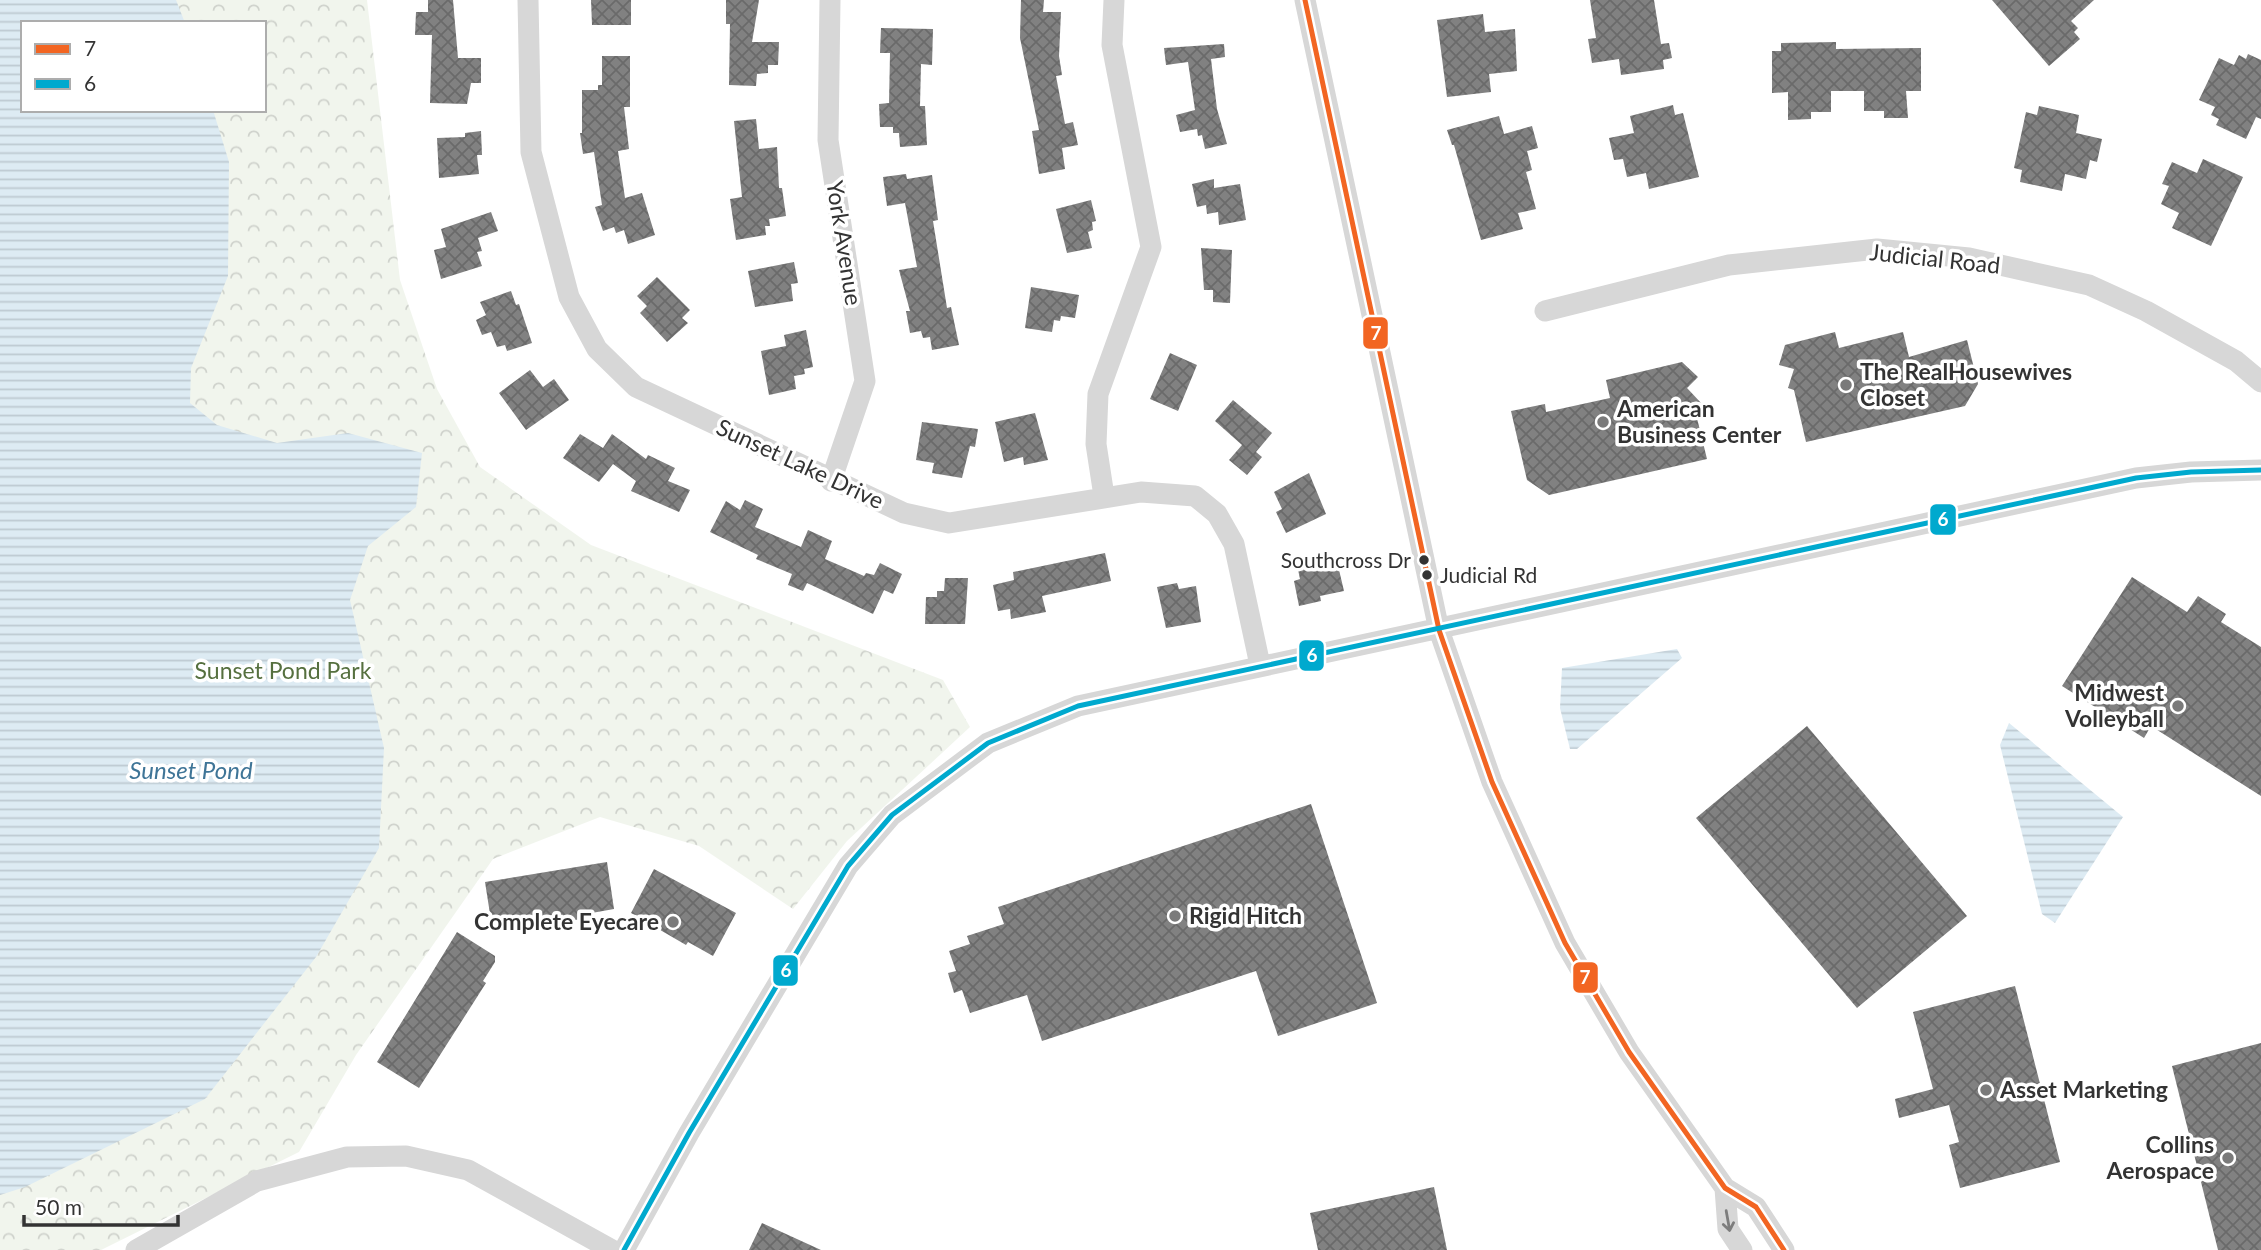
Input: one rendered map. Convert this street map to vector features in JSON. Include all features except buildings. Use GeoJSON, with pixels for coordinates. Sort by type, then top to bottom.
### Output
{"type":"FeatureCollection","features":[{"type":"Feature","properties":{"kind":"street","name":"Sunset Lake Drive"},"geometry":{"type":"LineString","coordinates":[[528,0],[531,152],[569,297],[597,349],[636,387],[831,481],[904,513],[949,523],[1104,496],[1141,492],[1195,496],[1217,514],[1234,544],[1260,665]]}},
{"type":"Feature","properties":{"kind":"street","name":"York Avenue"},"geometry":{"type":"LineString","coordinates":[[830,0],[828,140],[865,381],[831,481]]}},
{"type":"Feature","properties":{"kind":"street"},"geometry":{"type":"LineString","coordinates":[[1104,496],[1096,444],[1098,394],[1151,247],[1112,45],[1114,0]]}},
{"type":"Feature","properties":{"kind":"street"},"geometry":{"type":"LineString","coordinates":[[1305,0],[1439,630],[1492,782],[1565,943],[1629,1052],[1725,1188],[1756,1207],[1784,1250]]}},
{"type":"Feature","properties":{"kind":"street","name":"Judicial Road"},"geometry":{"type":"LineString","coordinates":[[1545,310],[1728,265],[1877,249],[1969,258],[2089,285],[2146,311],[2236,361],[2261,382]]}},
{"type":"Feature","properties":{"kind":"street"},"geometry":{"type":"LineString","coordinates":[[624,1250],[848,866],[892,815],[988,743],[1078,706],[1260,665],[1439,630],[2136,478],[2191,472],[2261,470]]}},
{"type":"Feature","properties":{"kind":"street"},"geometry":{"type":"LineString","coordinates":[[136,1250],[257,1181],[347,1157],[406,1156],[468,1170],[612,1250]]}},
{"type":"Feature","properties":{"kind":"street"},"geometry":{"type":"LineString","coordinates":[[1725,1188],[1728,1230],[1742,1250]]}},
{"type":"Feature","properties":{"kind":"green space","name":"Sunset Pond Park"},"geometry":{"type":"Polygon","coordinates":[[[0,0],[367,0],[400,280],[437,389],[480,467],[591,545],[943,680],[970,727],[847,841],[793,909],[699,846],[600,817],[493,859],[356,1055],[299,1152],[101,1250],[0,1250],[0,0]]]}},
{"type":"Feature","properties":{"kind":"water","name":"Sunset Pond"},"geometry":{"type":"Polygon","coordinates":[[[0,0],[176,0],[184,21],[21,21],[21,112],[214,112],[229,162],[228,276],[191,368],[190,403],[217,425],[277,443],[348,433],[422,453],[416,507],[368,546],[350,600],[384,748],[379,848],[316,957],[205,1099],[25,1187],[0,1195],[0,0]]]}},
{"type":"Feature","properties":{"kind":"water"},"geometry":{"type":"Polygon","coordinates":[[[1677,649],[1682,658],[1577,749],[1570,749],[1560,708],[1562,668],[1677,649]]]}},
{"type":"Feature","properties":{"kind":"water"},"geometry":{"type":"Polygon","coordinates":[[[2009,723],[2123,817],[2055,923],[2042,914],[2000,745],[2009,723]]]}},
{"type":"Feature","properties":{"kind":"transit line","name":"7"},"geometry":{"type":"LineString","coordinates":[[1305,0],[1439,630],[1492,782],[1565,943],[1629,1052],[1725,1188],[1756,1207],[1784,1250]]}},
{"type":"Feature","properties":{"kind":"transit line","name":"6"},"geometry":{"type":"LineString","coordinates":[[624,1250],[689,1133],[848,866],[892,815],[988,743],[1078,706],[2136,478],[2191,472],[2261,470]]}},
{"type":"Feature","properties":{"kind":"place","name":"The RealHousewives Closet"},"geometry":{"type":"Point","coordinates":[1846,385]}},
{"type":"Feature","properties":{"kind":"place","name":"American Business Center"},"geometry":{"type":"Point","coordinates":[1603,422]}},
{"type":"Feature","properties":{"kind":"place","name":"Southcross Dr"},"geometry":{"type":"Point","coordinates":[1424,560]}},
{"type":"Feature","properties":{"kind":"place","name":"Judicial Rd"},"geometry":{"type":"Point","coordinates":[1427,575]}},
{"type":"Feature","properties":{"kind":"place","name":"Midwest Volleyball"},"geometry":{"type":"Point","coordinates":[2178,706]}},
{"type":"Feature","properties":{"kind":"place","name":"Rigid Hitch"},"geometry":{"type":"Point","coordinates":[1175,916]}},
{"type":"Feature","properties":{"kind":"place","name":"Complete Eyecare"},"geometry":{"type":"Point","coordinates":[673,922]}},
{"type":"Feature","properties":{"kind":"place","name":"Asset Marketing"},"geometry":{"type":"Point","coordinates":[1986,1090]}},
{"type":"Feature","properties":{"kind":"place","name":"Collins Aerospace"},"geometry":{"type":"Point","coordinates":[2228,1158]}}]}
